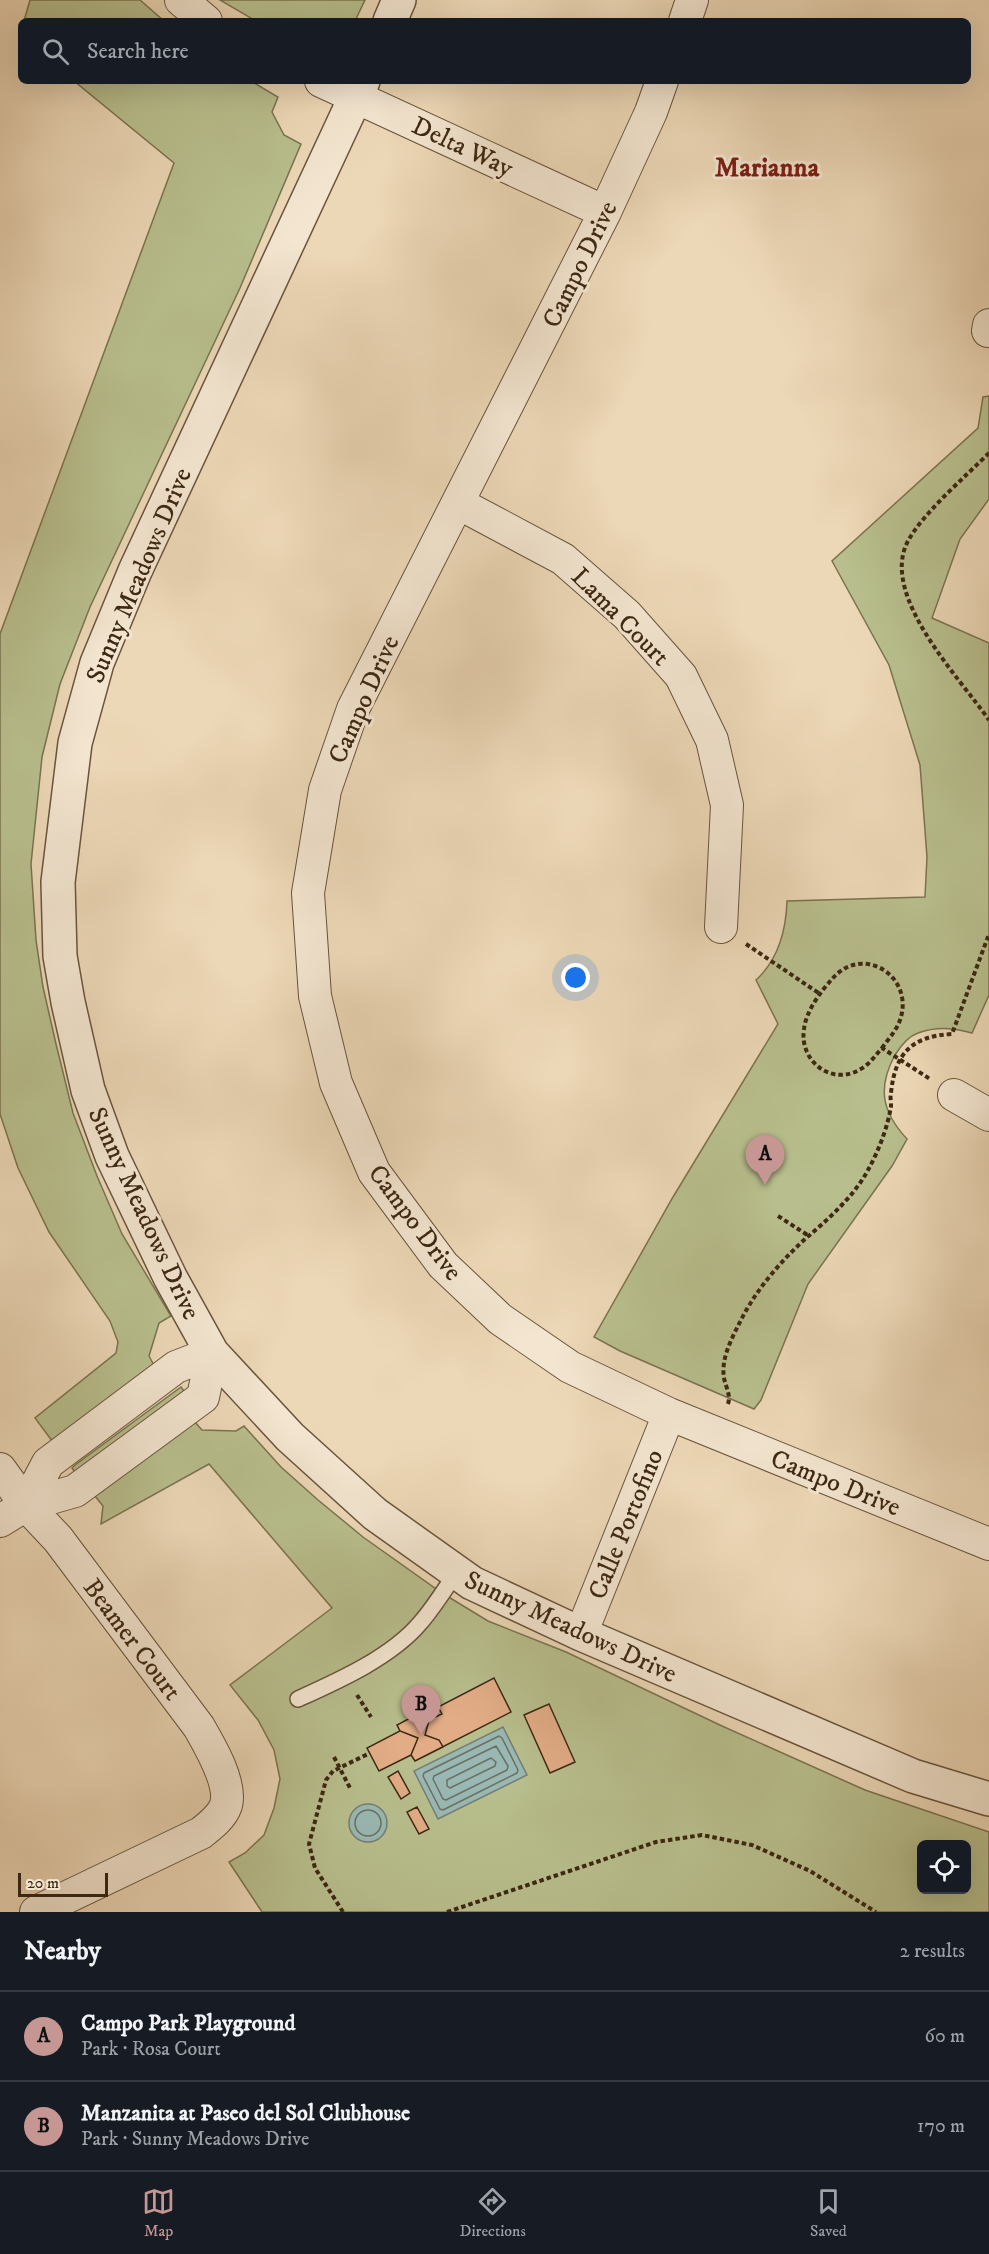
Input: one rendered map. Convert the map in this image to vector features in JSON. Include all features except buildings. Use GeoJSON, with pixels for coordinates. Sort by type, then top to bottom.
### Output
{"type":"FeatureCollection","features":[{"type":"Feature","properties":{"kind":"street"},"geometry":{"type":"LineString","coordinates":[[181,0],[202,18]]}},
{"type":"Feature","properties":{"kind":"street"},"geometry":{"type":"LineString","coordinates":[[391,18],[399,0]]}},
{"type":"Feature","properties":{"kind":"street"},"geometry":{"type":"LineString","coordinates":[[686,18],[692,0]]}},
{"type":"Feature","properties":{"kind":"street","name":"Delta Way"},"geometry":{"type":"LineString","coordinates":[[336,84],[360,89],[605,212]]}},
{"type":"Feature","properties":{"kind":"street","name":"Campo Drive"},"geometry":{"type":"LineString","coordinates":[[661,84],[651,112],[605,212],[353,709],[325,790],[308,893],[315,996],[336,1083],[374,1173],[443,1265],[500,1319],[570,1367],[669,1414],[989,1544]]}},
{"type":"Feature","properties":{"kind":"street","name":"Sunny Meadows Drive"},"geometry":{"type":"LineString","coordinates":[[360,89],[135,572],[97,663],[75,743],[58,882],[60,956],[88,1090],[112,1156],[170,1277],[212,1353],[290,1437],[366,1506],[456,1573],[472,1583],[581,1634],[913,1776],[989,1799]]}},
{"type":"Feature","properties":{"kind":"street","name":"Lama Court"},"geometry":{"type":"LineString","coordinates":[[458,502],[563,559],[627,615],[681,676],[712,740],[727,805],[721,927]]}},
{"type":"Feature","properties":{"kind":"street"},"geometry":{"type":"LineString","coordinates":[[954,1095],[989,1114]]}},
{"type":"Feature","properties":{"kind":"street"},"geometry":{"type":"LineString","coordinates":[[13,1513],[75,1491],[203,1398],[212,1353]]}},
{"type":"Feature","properties":{"kind":"street","name":"Calle Portofino"},"geometry":{"type":"LineString","coordinates":[[581,1634],[669,1414]]}},
{"type":"Feature","properties":{"kind":"street","name":"Beamer Court"},"geometry":{"type":"LineString","coordinates":[[0,1469],[13,1513],[58,1539],[199,1727],[218,1759],[225,1787],[226,1805],[213,1824],[201,1833],[36,1912]]}},
{"type":"Feature","properties":{"kind":"lane"},"geometry":{"type":"LineString","coordinates":[[298,1699],[350,1675],[395,1645],[420,1624],[456,1573]]}},
{"type":"Feature","properties":{"kind":"path"},"geometry":{"type":"LineString","coordinates":[[989,453],[926,517],[909,539],[903,553],[900,573],[905,594],[934,647],[989,720]]}},
{"type":"Feature","properties":{"kind":"path"},"geometry":{"type":"LineString","coordinates":[[721,927],[820,994]]}},
{"type":"Feature","properties":{"kind":"path"},"geometry":{"type":"LineString","coordinates":[[718,1433],[730,1398],[724,1377],[725,1356],[739,1325],[758,1291],[779,1266],[845,1202],[868,1171],[889,1113],[894,1076],[900,1058],[916,1043],[932,1035],[952,1034],[989,934]]}},
{"type":"Feature","properties":{"kind":"path"},"geometry":{"type":"LineString","coordinates":[[855,965],[875,967],[894,977],[900,988],[903,1001],[898,1026],[867,1065],[858,1071],[844,1075],[832,1074],[819,1068],[807,1056],[803,1041],[806,1018],[820,994],[834,976],[855,965]]}},
{"type":"Feature","properties":{"kind":"path"},"geometry":{"type":"LineString","coordinates":[[882,1048],[954,1095]]}},
{"type":"Feature","properties":{"kind":"path"},"geometry":{"type":"LineString","coordinates":[[778,1216],[809,1236]]}},
{"type":"Feature","properties":{"kind":"path"},"geometry":{"type":"LineString","coordinates":[[343,1912],[315,1868],[309,1845],[326,1780],[333,1771],[370,1753]]}},
{"type":"Feature","properties":{"kind":"path"},"geometry":{"type":"LineString","coordinates":[[334,1757],[350,1788]]}},
{"type":"Feature","properties":{"kind":"path"},"geometry":{"type":"LineString","coordinates":[[447,1912],[656,1842],[702,1835],[752,1845],[810,1871],[876,1912]]}},
{"type":"Feature","properties":{"kind":"green space"},"geometry":{"type":"Polygon","coordinates":[[[30,0],[140,0],[161,18],[25,18],[30,0]]]}},
{"type":"Feature","properties":{"kind":"green space"},"geometry":{"type":"Polygon","coordinates":[[[220,0],[365,0],[356,18],[251,18],[220,0]]]}},
{"type":"Feature","properties":{"kind":"green space"},"geometry":{"type":"Polygon","coordinates":[[[78,84],[256,84],[278,97],[272,112],[284,135],[301,144],[240,288],[90,607],[60,684],[42,757],[31,864],[36,940],[43,987],[56,1044],[73,1113],[97,1176],[122,1234],[171,1316],[159,1323],[149,1356],[156,1369],[55,1445],[35,1418],[116,1353],[118,1342],[110,1321],[49,1232],[18,1168],[0,1114],[0,634],[174,163],[78,84]]]}},
{"type":"Feature","properties":{"kind":"green space"},"geometry":{"type":"Polygon","coordinates":[[[989,396],[989,499],[960,539],[932,618],[989,643],[989,995],[972,1033],[945,1028],[925,1031],[908,1039],[895,1055],[886,1078],[885,1099],[892,1119],[907,1139],[892,1166],[808,1284],[761,1400],[754,1409],[620,1351],[594,1337],[673,1197],[778,1024],[756,980],[776,954],[780,944],[787,901],[925,897],[927,857],[920,765],[889,665],[832,561],[978,428],[983,397],[989,396]]]}},
{"type":"Feature","properties":{"kind":"green space"},"geometry":{"type":"Polygon","coordinates":[[[181,1387],[184,1391],[75,1472],[72,1468],[75,1465],[181,1387]]]}},
{"type":"Feature","properties":{"kind":"green space"},"geometry":{"type":"Polygon","coordinates":[[[194,1421],[202,1430],[236,1431],[244,1426],[281,1467],[363,1537],[442,1593],[488,1621],[566,1652],[722,1726],[865,1790],[989,1832],[989,1912],[262,1912],[229,1862],[245,1853],[264,1835],[274,1808],[280,1779],[274,1750],[258,1720],[230,1685],[332,1608],[209,1464],[101,1524],[103,1506],[94,1495],[194,1421]]]}},
{"type":"Feature","properties":{"kind":"water"},"geometry":{"type":"Polygon","coordinates":[[[503,1727],[527,1775],[438,1819],[414,1771],[503,1727]]]}},
{"type":"Feature","properties":{"kind":"water"},"geometry":{"type":"Polygon","coordinates":[[[368,1804],[382,1809],[387,1823],[382,1837],[368,1842],[354,1837],[349,1823],[354,1809],[368,1804]]]}},
{"type":"Feature","properties":{"kind":"place","name":"Campo Park Playground"},"geometry":{"type":"Point","coordinates":[765,1185]}},
{"type":"Feature","properties":{"kind":"place","name":"Manzanita at Paseo del Sol Clubhouse"},"geometry":{"type":"Point","coordinates":[421,1735]}},
{"type":"Feature","properties":{"kind":"district","name":"Marianna"},"geometry":{"type":"Point","coordinates":[767,167]}}]}
